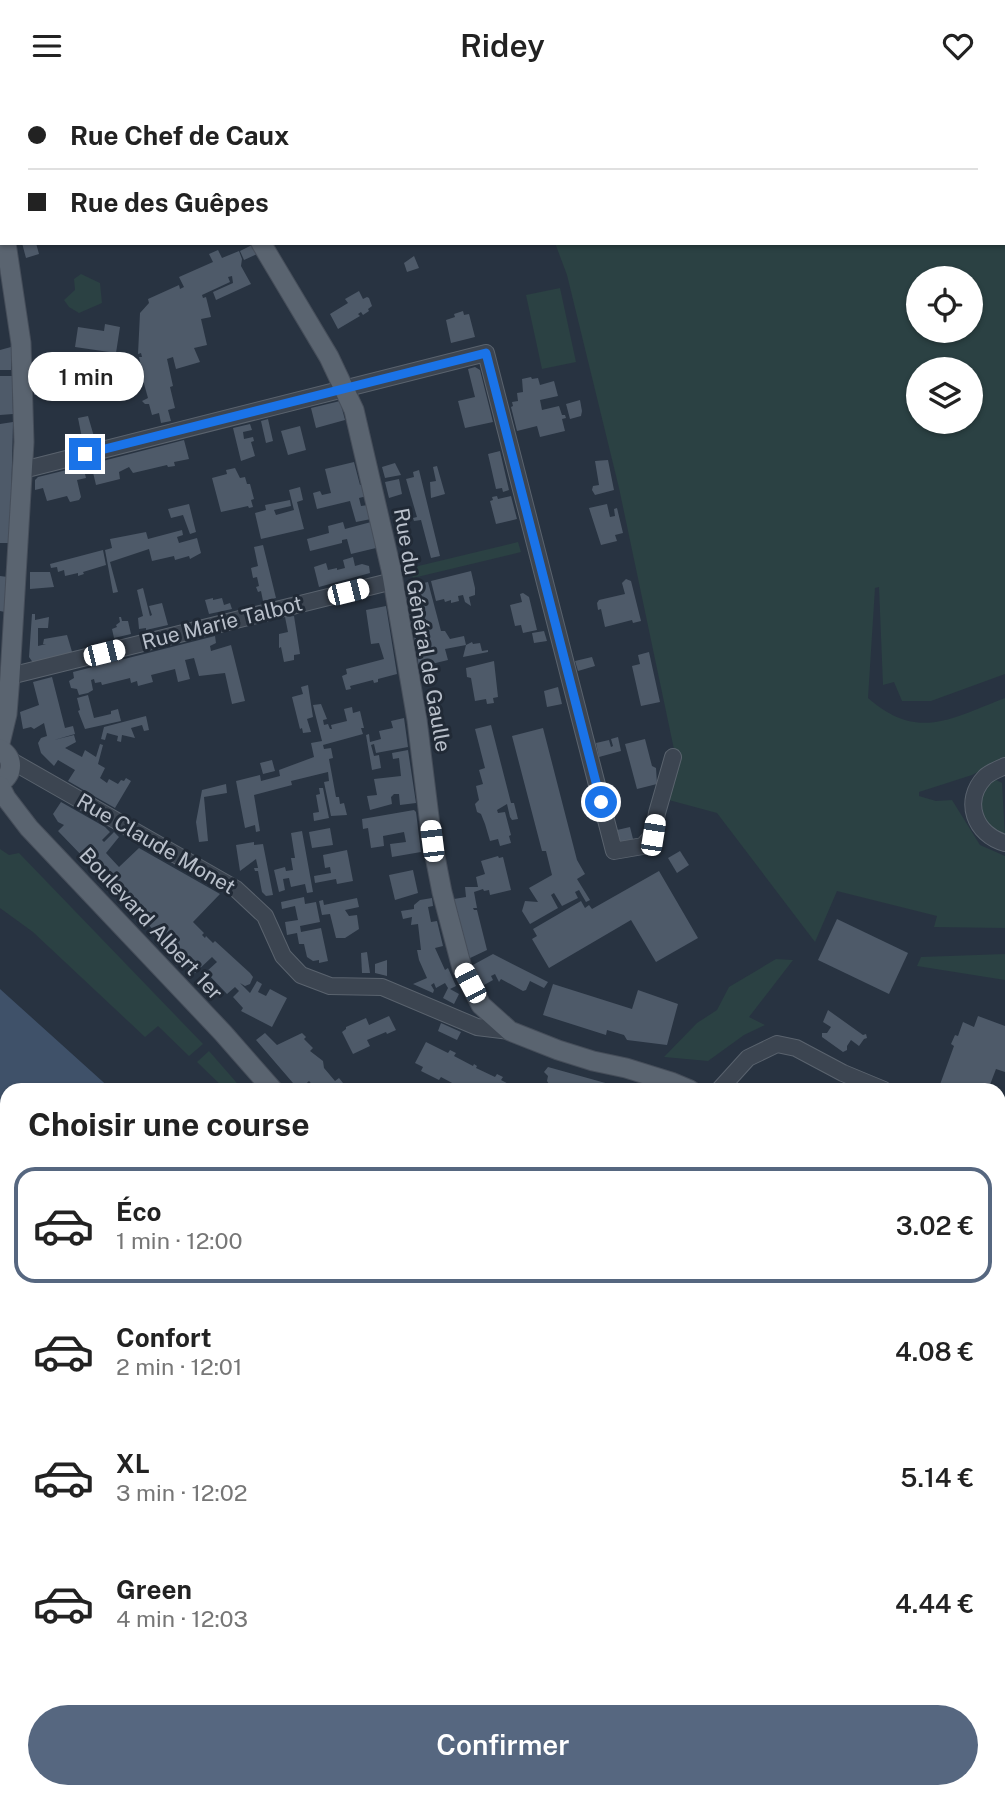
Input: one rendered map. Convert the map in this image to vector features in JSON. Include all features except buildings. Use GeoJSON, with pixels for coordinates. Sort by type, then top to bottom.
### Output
{"type":"FeatureCollection","features":[{"type":"Feature","properties":{"kind":"main road"},"geometry":{"type":"LineString","coordinates":[[0,784],[9,774],[3,751],[23,470],[21,343],[6,245]]}},
{"type":"Feature","properties":{"kind":"main road","name":"Rue du Général de Gaulle"},"geometry":{"type":"LineString","coordinates":[[262,245],[346,388],[354,410],[393,581],[417,720],[432,841],[461,968],[481,1005],[510,1031]]}},
{"type":"Feature","properties":{"kind":"main road","name":"Boulevard Albert 1er"},"geometry":{"type":"LineString","coordinates":[[0,784],[6,798],[29,828],[268,1083]]}},
{"type":"Feature","properties":{"kind":"main road"},"geometry":{"type":"LineString","coordinates":[[510,1031],[558,1050],[670,1083]]}},
{"type":"Feature","properties":{"kind":"street"},"geometry":{"type":"LineString","coordinates":[[23,470],[486,353],[614,851],[643,846],[653,835],[673,757]]}},
{"type":"Feature","properties":{"kind":"street","name":"Rue Marie Talbot"},"geometry":{"type":"LineString","coordinates":[[10,676],[393,581]]}},
{"type":"Feature","properties":{"kind":"street","name":"Rue Claude Monet"},"geometry":{"type":"LineString","coordinates":[[3,751],[236,889],[265,916],[283,956],[301,975],[330,986],[382,988],[477,1027],[510,1031]]}},
{"type":"Feature","properties":{"kind":"street"},"geometry":{"type":"LineString","coordinates":[[1005,766],[987,775],[975,791],[973,809],[980,828],[996,841],[1005,843]]}},
{"type":"Feature","properties":{"kind":"street"},"geometry":{"type":"LineString","coordinates":[[725,1083],[748,1058],[777,1044],[796,1048],[867,1083]]}},
{"type":"Feature","properties":{"kind":"green space"},"geometry":{"type":"Polygon","coordinates":[[[556,245],[1005,245],[1005,674],[931,701],[902,701],[894,682],[883,685],[879,587],[875,588],[868,698],[886,711],[919,723],[952,718],[1005,698],[1005,758],[972,775],[919,792],[919,796],[936,801],[952,800],[980,845],[1005,856],[1005,928],[934,927],[937,916],[837,891],[815,942],[717,813],[665,799],[675,754],[619,488],[567,275],[556,245]]]}},
{"type":"Feature","properties":{"kind":"green space"},"geometry":{"type":"Polygon","coordinates":[[[81,274],[100,283],[102,303],[79,313],[64,300],[75,290],[74,279],[81,274]]]}},
{"type":"Feature","properties":{"kind":"green space"},"geometry":{"type":"Polygon","coordinates":[[[560,288],[576,362],[542,369],[526,295],[560,288]]]}},
{"type":"Feature","properties":{"kind":"green space"},"geometry":{"type":"Polygon","coordinates":[[[518,542],[521,552],[413,578],[410,568],[518,542]]]}},
{"type":"Feature","properties":{"kind":"green space"},"geometry":{"type":"Polygon","coordinates":[[[994,779],[1002,783],[1005,838],[995,834],[979,812],[981,792],[994,779]]]}},
{"type":"Feature","properties":{"kind":"green space"},"geometry":{"type":"Polygon","coordinates":[[[0,849],[9,855],[19,853],[203,1044],[189,1056],[158,1026],[145,1037],[33,932],[0,908],[0,849]]]}},
{"type":"Feature","properties":{"kind":"green space"},"geometry":{"type":"Polygon","coordinates":[[[1005,954],[1005,980],[917,966],[921,957],[1005,954]]]}},
{"type":"Feature","properties":{"kind":"green space"},"geometry":{"type":"Polygon","coordinates":[[[776,959],[793,960],[749,1017],[765,1025],[744,1035],[708,1061],[664,1057],[697,1023],[717,1010],[729,987],[776,959]]]}},
{"type":"Feature","properties":{"kind":"green space"},"geometry":{"type":"Polygon","coordinates":[[[209,1051],[237,1083],[219,1083],[197,1062],[209,1051]]]}},
{"type":"Feature","properties":{"kind":"water"},"geometry":{"type":"Polygon","coordinates":[[[0,989],[104,1083],[0,1083],[0,989]]]}},
{"type":"Feature","properties":{"kind":"route"},"geometry":{"type":"LineString","coordinates":[[85,454],[486,353],[601,802]]}}]}
